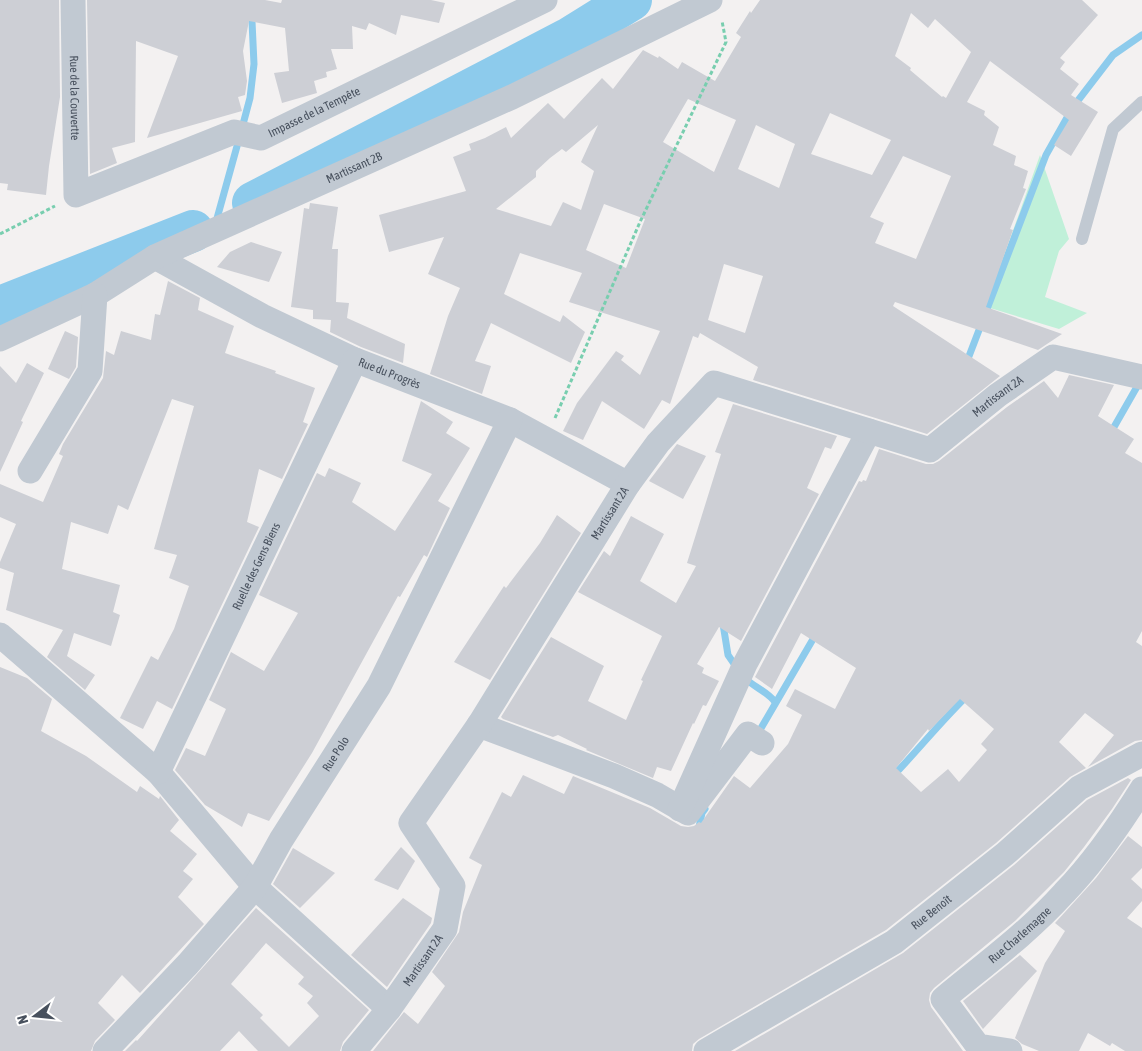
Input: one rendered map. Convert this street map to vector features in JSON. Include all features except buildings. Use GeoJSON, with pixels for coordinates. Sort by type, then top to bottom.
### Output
{"type":"FeatureCollection","features":[{"type":"Feature","properties":{"kind":"street","name":"Rue de la Couvertte"},"geometry":{"type":"LineString","coordinates":[[73,0],[76,195]]}},
{"type":"Feature","properties":{"kind":"street","name":"Impasse de la Tempête"},"geometry":{"type":"LineString","coordinates":[[76,195],[234,132],[261,138],[545,0]]}},
{"type":"Feature","properties":{"kind":"street","name":"Martissant 2B"},"geometry":{"type":"LineString","coordinates":[[0,340],[95,295],[155,257],[715,8]]}},
{"type":"Feature","properties":{"kind":"street","name":"Rue du Progrès"},"geometry":{"type":"LineString","coordinates":[[155,257],[262,316],[355,360],[510,420],[628,484]]}},
{"type":"Feature","properties":{"kind":"street"},"geometry":{"type":"LineString","coordinates":[[30,471],[90,371],[95,295]]}},
{"type":"Feature","properties":{"kind":"street","name":"Martissant 2A"},"geometry":{"type":"LineString","coordinates":[[354,1051],[389,1009],[445,929],[453,886],[411,823],[479,725],[628,484],[658,443],[714,384],[930,450],[998,395],[1053,357],[1142,377]]}},
{"type":"Feature","properties":{"kind":"street","name":"Ruelle des Gens Biens"},"geometry":{"type":"LineString","coordinates":[[158,772],[355,360]]}},
{"type":"Feature","properties":{"kind":"street","name":"Rue Polo"},"geometry":{"type":"LineString","coordinates":[[105,1051],[188,964],[255,887],[281,840],[380,686],[510,420]]}},
{"type":"Feature","properties":{"kind":"street"},"geometry":{"type":"LineString","coordinates":[[680,809],[740,674],[869,432]]}},
{"type":"Feature","properties":{"kind":"street"},"geometry":{"type":"LineString","coordinates":[[0,635],[158,772],[255,887],[389,1009]]}},
{"type":"Feature","properties":{"kind":"street"},"geometry":{"type":"LineString","coordinates":[[479,725],[614,776],[657,795],[688,813],[755,738]]}},
{"type":"Feature","properties":{"kind":"street","name":"Rue Benoît"},"geometry":{"type":"LineString","coordinates":[[706,1051],[894,942],[1005,854],[1079,788],[1142,754]]}},
{"type":"Feature","properties":{"kind":"street","name":"Rue Charlemagne"},"geometry":{"type":"LineString","coordinates":[[1010,1051],[977,1049],[943,999],[1021,935],[1064,893],[1118,827],[1142,789]]}},
{"type":"Feature","properties":{"kind":"lane"},"geometry":{"type":"LineString","coordinates":[[1082,239],[1113,129],[1142,102]]}},
{"type":"Feature","properties":{"kind":"path"},"geometry":{"type":"LineString","coordinates":[[546,439],[640,222],[726,42],[715,8]]}},
{"type":"Feature","properties":{"kind":"path"},"geometry":{"type":"LineString","coordinates":[[0,234],[76,195]]}},
{"type":"Feature","properties":{"kind":"green space"},"geometry":{"type":"Polygon","coordinates":[[[1040,155],[1069,239],[1059,251],[1045,297],[1087,313],[1059,329],[990,308],[985,309],[1040,155]]]}},
{"type":"Feature","properties":{"kind":"waterway"},"geometry":{"type":"LineString","coordinates":[[242,128],[250,98],[254,64],[251,0]]}},
{"type":"Feature","properties":{"kind":"waterway"},"geometry":{"type":"LineString","coordinates":[[253,203],[568,39],[631,0]]}},
{"type":"Feature","properties":{"kind":"waterway"},"geometry":{"type":"LineString","coordinates":[[966,364],[1046,155],[1073,107],[1113,55],[1142,35]]}},
{"type":"Feature","properties":{"kind":"waterway"},"geometry":{"type":"LineString","coordinates":[[216,222],[239,139]]}},
{"type":"Feature","properties":{"kind":"waterway"},"geometry":{"type":"LineString","coordinates":[[0,307],[193,231]]}},
{"type":"Feature","properties":{"kind":"waterway"},"geometry":{"type":"LineString","coordinates":[[1110,434],[1138,385]]}},
{"type":"Feature","properties":{"kind":"waterway"},"geometry":{"type":"LineString","coordinates":[[724,622],[728,655],[737,668]]}},
{"type":"Feature","properties":{"kind":"waterway"},"geometry":{"type":"LineString","coordinates":[[757,735],[816,634]]}},
{"type":"Feature","properties":{"kind":"waterway"},"geometry":{"type":"LineString","coordinates":[[744,677],[775,702]]}},
{"type":"Feature","properties":{"kind":"waterway"},"geometry":{"type":"LineString","coordinates":[[893,776],[969,694]]}},
{"type":"Feature","properties":{"kind":"waterway"},"geometry":{"type":"LineString","coordinates":[[698,832],[702,813],[705,809]]}}]}
